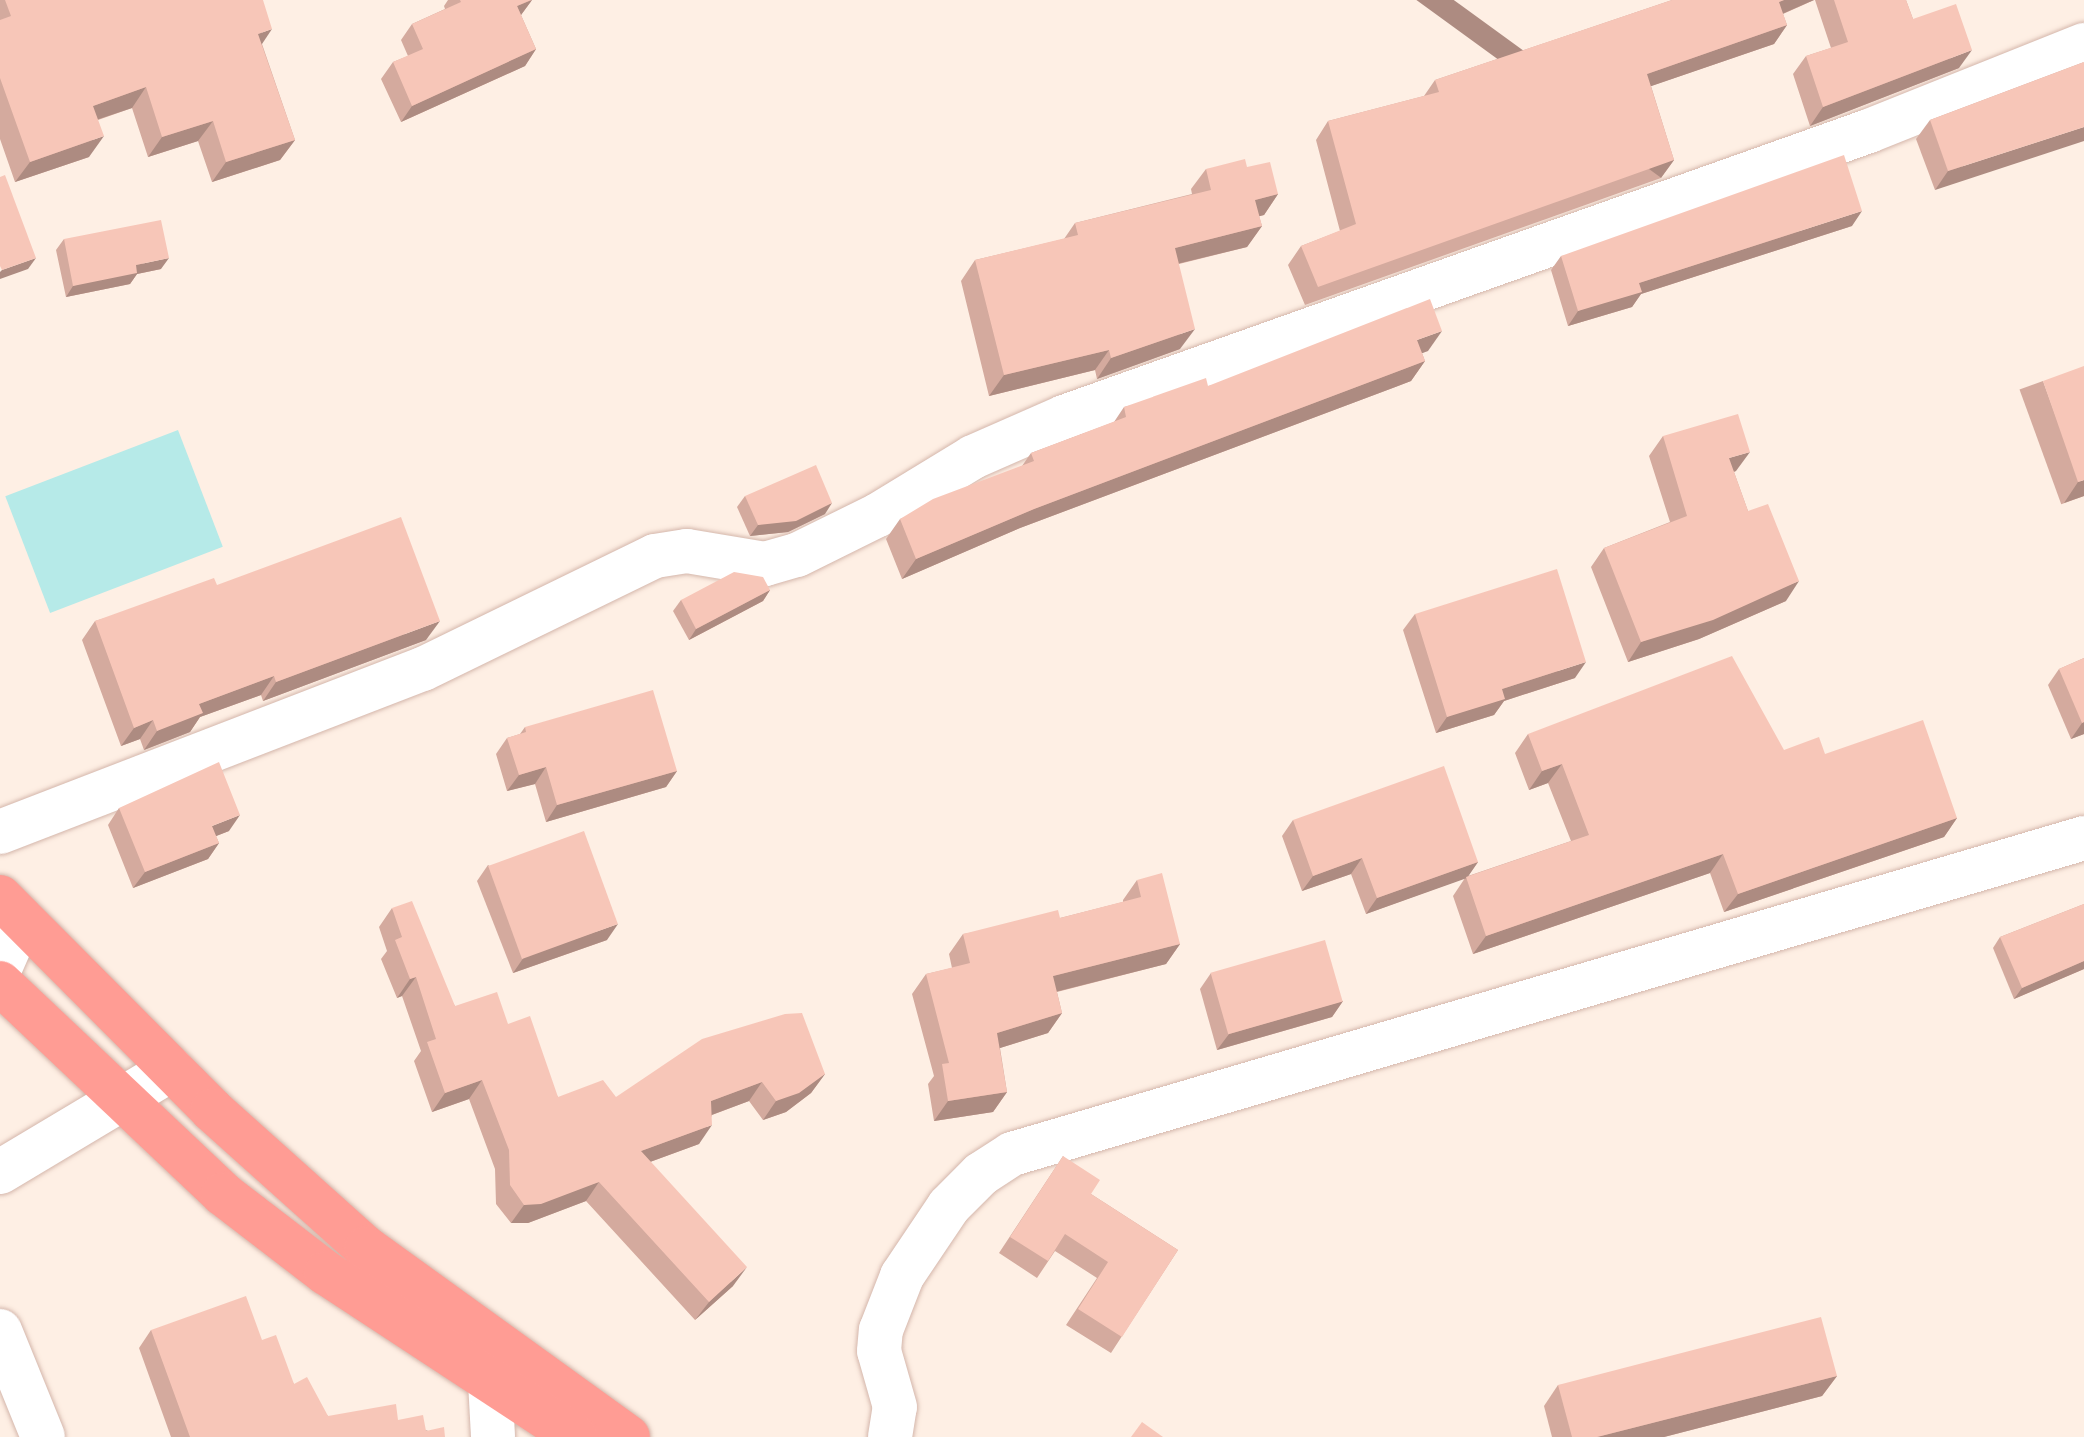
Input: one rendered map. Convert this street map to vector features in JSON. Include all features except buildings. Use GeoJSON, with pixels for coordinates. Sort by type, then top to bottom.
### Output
{"type":"FeatureCollection","features":[{"type":"Feature","properties":{"kind":"highway"},"geometry":{"type":"LineString","coordinates":[[11,909],[172,1069],[366,1248],[628,1437]]}},
{"type":"Feature","properties":{"kind":"highway"},"geometry":{"type":"LineString","coordinates":[[0,983],[223,1194],[326,1273],[576,1437]]}},
{"type":"Feature","properties":{"kind":"street"},"geometry":{"type":"LineString","coordinates":[[0,832],[423,669],[655,556],[687,551],[765,564],[797,555],[878,515],[973,457],[1064,417],[1869,131],[2084,45]]}},
{"type":"Feature","properties":{"kind":"street"},"geometry":{"type":"LineString","coordinates":[[890,1437],[895,1407],[879,1351],[881,1330],[902,1276],[949,1206],[1012,1154],[2084,838]]}},
{"type":"Feature","properties":{"kind":"street"},"geometry":{"type":"LineString","coordinates":[[0,968],[11,909]]}},
{"type":"Feature","properties":{"kind":"street"},"geometry":{"type":"LineString","coordinates":[[0,1172],[123,1102],[172,1069]]}},
{"type":"Feature","properties":{"kind":"street"},"geometry":{"type":"LineString","coordinates":[[0,1331],[43,1437]]}},
{"type":"Feature","properties":{"kind":"street"},"geometry":{"type":"LineString","coordinates":[[490,1381],[493,1437]]}},
{"type":"Feature","properties":{"kind":"water"},"geometry":{"type":"Polygon","coordinates":[[[178,430],[223,547],[50,613],[5,496],[178,430]]]}}]}
